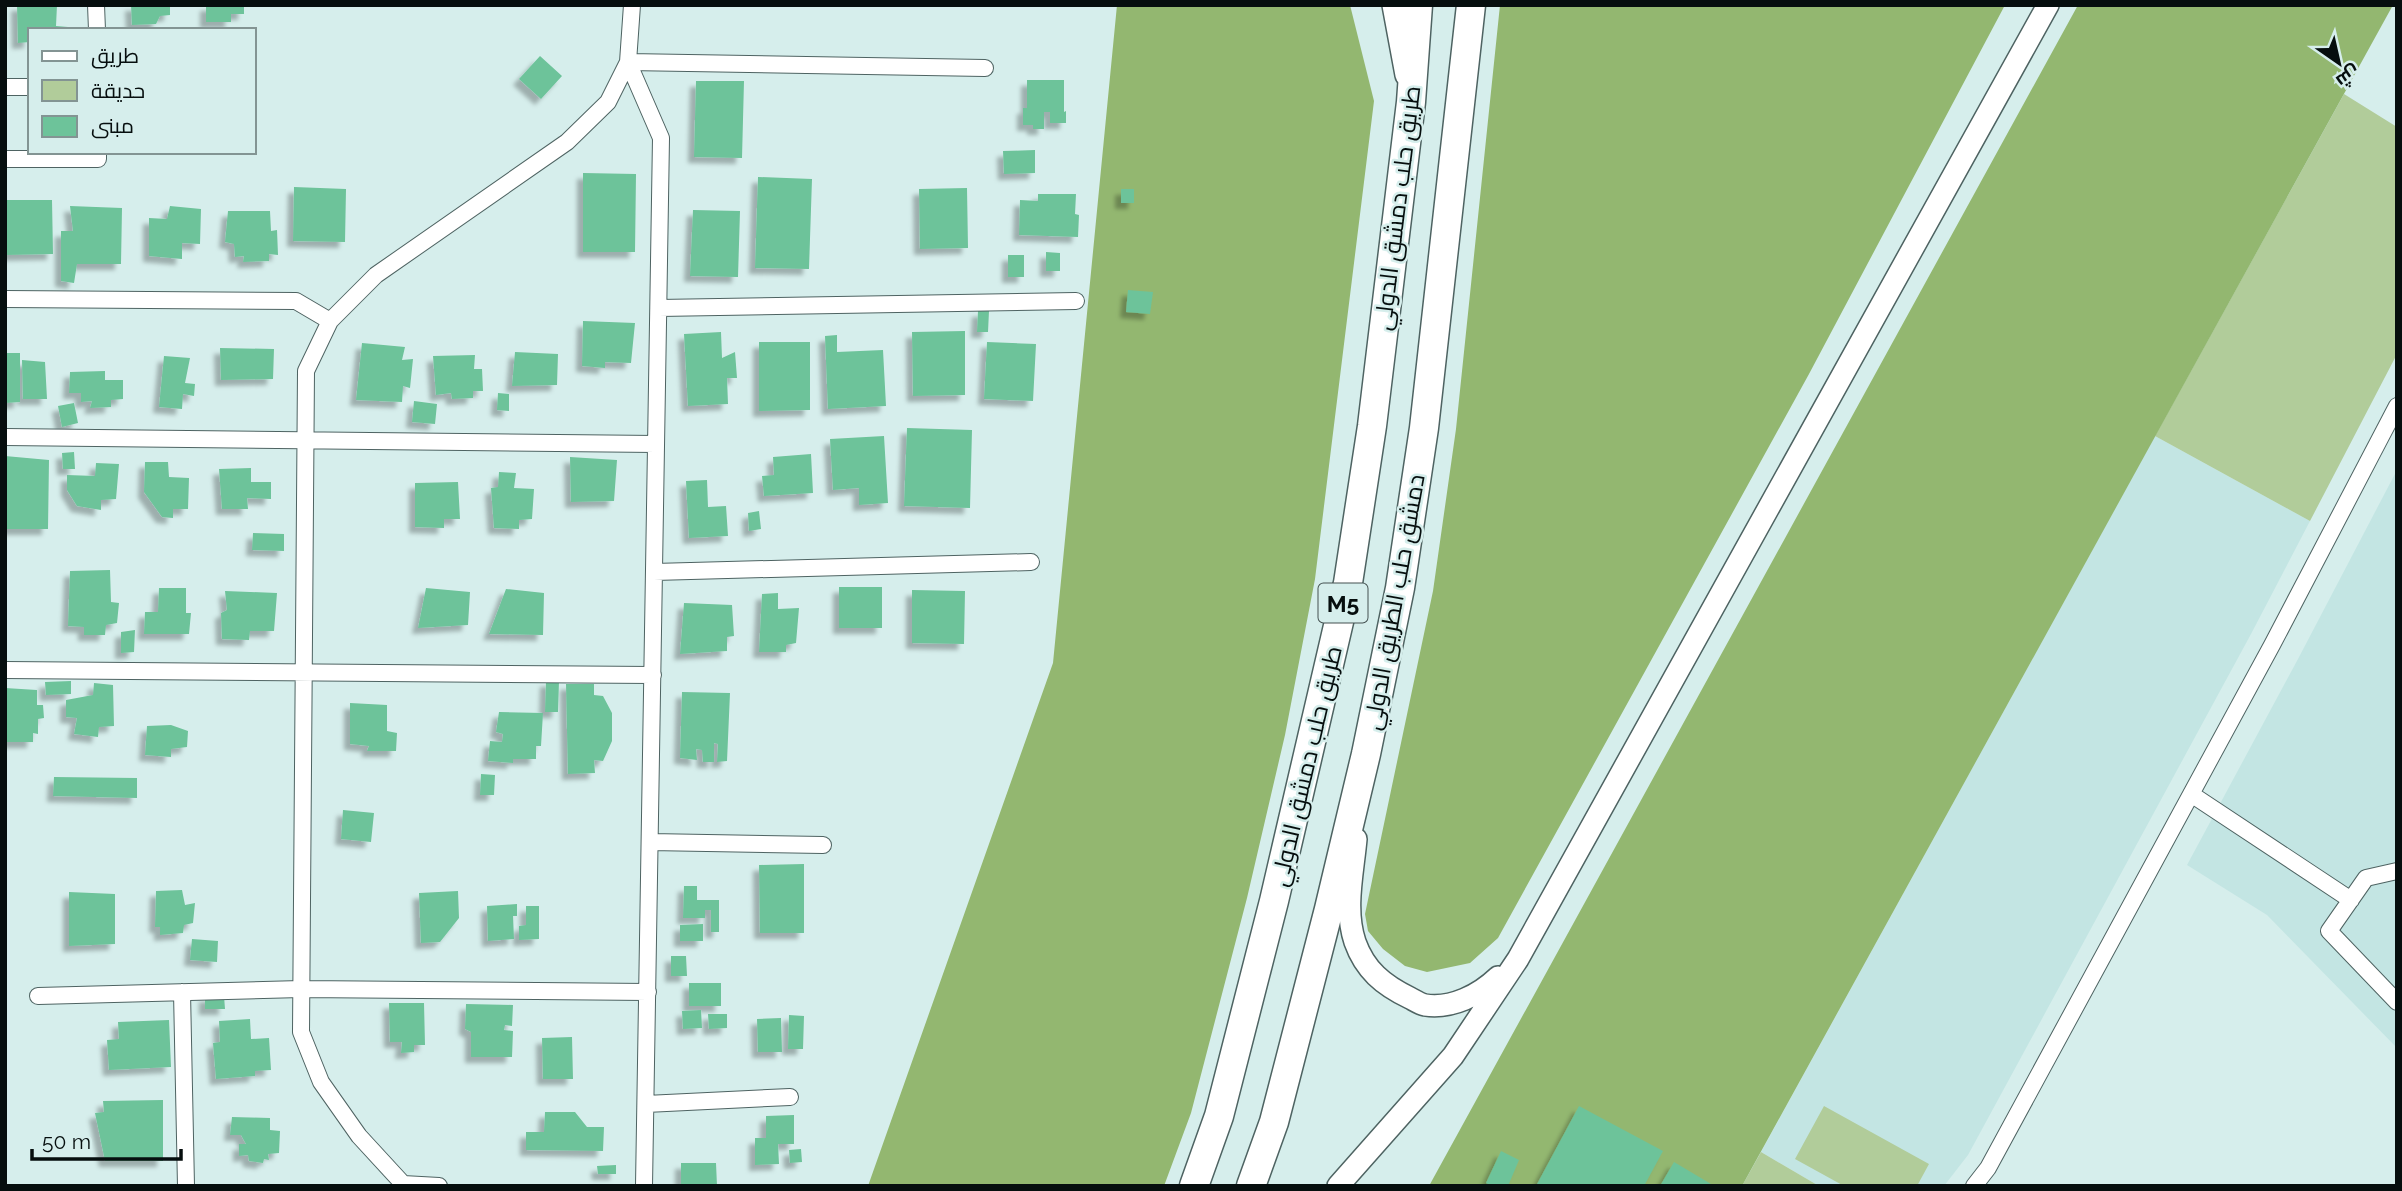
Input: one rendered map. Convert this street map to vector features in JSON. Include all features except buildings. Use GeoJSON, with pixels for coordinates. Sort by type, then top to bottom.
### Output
{"type":"FeatureCollection","features":[{"type":"Feature","properties":{"kind":"highway","name":"طريق حلب دمشق الدولي"},"geometry":{"type":"LineString","coordinates":[[1194,1186],[1219,1116],[1275,901],[1348,583],[1372,426],[1411,102],[1418,5]]}},
{"type":"Feature","properties":{"kind":"highway","name":"دمشق حلب الطريق الدولي"},"geometry":{"type":"LineString","coordinates":[[1251,1186],[1274,1122],[1329,909],[1366,754],[1400,588],[1424,428],[1471,5]]}},
{"type":"Feature","properties":{"kind":"main road"},"geometry":{"type":"LineString","coordinates":[[1393,5],[1411,102]]}},
{"type":"Feature","properties":{"kind":"main road"},"geometry":{"type":"LineString","coordinates":[[1338,1186],[1453,1056],[1518,959],[2048,5]]}},
{"type":"Feature","properties":{"kind":"main road"},"geometry":{"type":"LineString","coordinates":[[1366,754],[1349,912],[1355,941],[1366,965],[1377,979],[1393,990],[1424,1004],[1434,1004],[1454,1003],[1483,991],[1518,959]]}},
{"type":"Feature","properties":{"kind":"street"},"geometry":{"type":"LineString","coordinates":[[96,5],[97,28]]}},
{"type":"Feature","properties":{"kind":"street"},"geometry":{"type":"LineString","coordinates":[[439,1186],[404,1185],[359,1136],[321,1082],[301,1032],[306,371],[330,321],[376,275],[567,142],[608,102],[628,62],[632,5]]}},
{"type":"Feature","properties":{"kind":"street"},"geometry":{"type":"LineString","coordinates":[[628,62],[985,68]]}},
{"type":"Feature","properties":{"kind":"street"},"geometry":{"type":"LineString","coordinates":[[628,62],[661,138],[644,1186]]}},
{"type":"Feature","properties":{"kind":"street"},"geometry":{"type":"LineString","coordinates":[[5,87],[28,87]]}},
{"type":"Feature","properties":{"kind":"street"},"geometry":{"type":"LineString","coordinates":[[5,159],[98,159],[98,154]]}},
{"type":"Feature","properties":{"kind":"street"},"geometry":{"type":"LineString","coordinates":[[5,299],[296,301],[330,321]]}},
{"type":"Feature","properties":{"kind":"street"},"geometry":{"type":"LineString","coordinates":[[659,308],[1076,301]]}},
{"type":"Feature","properties":{"kind":"street"},"geometry":{"type":"LineString","coordinates":[[1974,1186],[1988,1168],[2278,634],[2397,406]]}},
{"type":"Feature","properties":{"kind":"street"},"geometry":{"type":"LineString","coordinates":[[5,438],[656,444]]}},
{"type":"Feature","properties":{"kind":"street"},"geometry":{"type":"LineString","coordinates":[[654,572],[1031,562]]}},
{"type":"Feature","properties":{"kind":"street"},"geometry":{"type":"LineString","coordinates":[[5,670],[653,675]]}},
{"type":"Feature","properties":{"kind":"street"},"geometry":{"type":"LineString","coordinates":[[2191,794],[2351,900]]}},
{"type":"Feature","properties":{"kind":"street"},"geometry":{"type":"LineString","coordinates":[[650,842],[823,845]]}},
{"type":"Feature","properties":{"kind":"street"},"geometry":{"type":"LineString","coordinates":[[2397,871],[2366,878],[2329,931],[2397,1002]]}},
{"type":"Feature","properties":{"kind":"street"},"geometry":{"type":"LineString","coordinates":[[38,996],[302,989],[648,992]]}},
{"type":"Feature","properties":{"kind":"street"},"geometry":{"type":"LineString","coordinates":[[182,992],[187,1186]]}},
{"type":"Feature","properties":{"kind":"street"},"geometry":{"type":"LineString","coordinates":[[646,1104],[790,1097]]}},
{"type":"Feature","properties":{"kind":"shaded area"},"geometry":{"type":"Polygon","coordinates":[[[2155,436],[2310,521],[1968,1155],[1944,1186],[1819,1186],[1761,1152],[2155,436]]]}},
{"type":"Feature","properties":{"kind":"shaded area"},"geometry":{"type":"Polygon","coordinates":[[[2397,470],[2397,1048],[2267,915],[2187,865],[2397,470]]]}},
{"type":"Feature","properties":{"kind":"green space"},"geometry":{"type":"Polygon","coordinates":[[[1117,5],[1350,5],[1374,101],[1315,579],[1285,735],[1247,898],[1191,1113],[1164,1186],[868,1186],[1053,663],[1117,5]]]}},
{"type":"Feature","properties":{"kind":"green space"},"geometry":{"type":"Polygon","coordinates":[[[1500,5],[2005,5],[1809,374],[1498,938],[1470,963],[1427,972],[1405,966],[1383,949],[1368,931],[1365,914],[1433,591],[1456,429],[1500,5]]]}},
{"type":"Feature","properties":{"kind":"green space"},"geometry":{"type":"Polygon","coordinates":[[[2078,5],[2393,5],[1742,1186],[1429,1186],[2078,5]]]}},
{"type":"Feature","properties":{"kind":"green space"},"geometry":{"type":"Polygon","coordinates":[[[2344,94],[2397,127],[2397,354],[2310,521],[2155,436],[2344,94]]]}},
{"type":"Feature","properties":{"kind":"green space"},"geometry":{"type":"Polygon","coordinates":[[[1824,1106],[1929,1164],[1917,1186],[1844,1186],[1795,1159],[1824,1106]]]}},
{"type":"Feature","properties":{"kind":"green space"},"geometry":{"type":"Polygon","coordinates":[[[1761,1152],[1819,1186],[1742,1186],[1761,1152]]]}}]}
